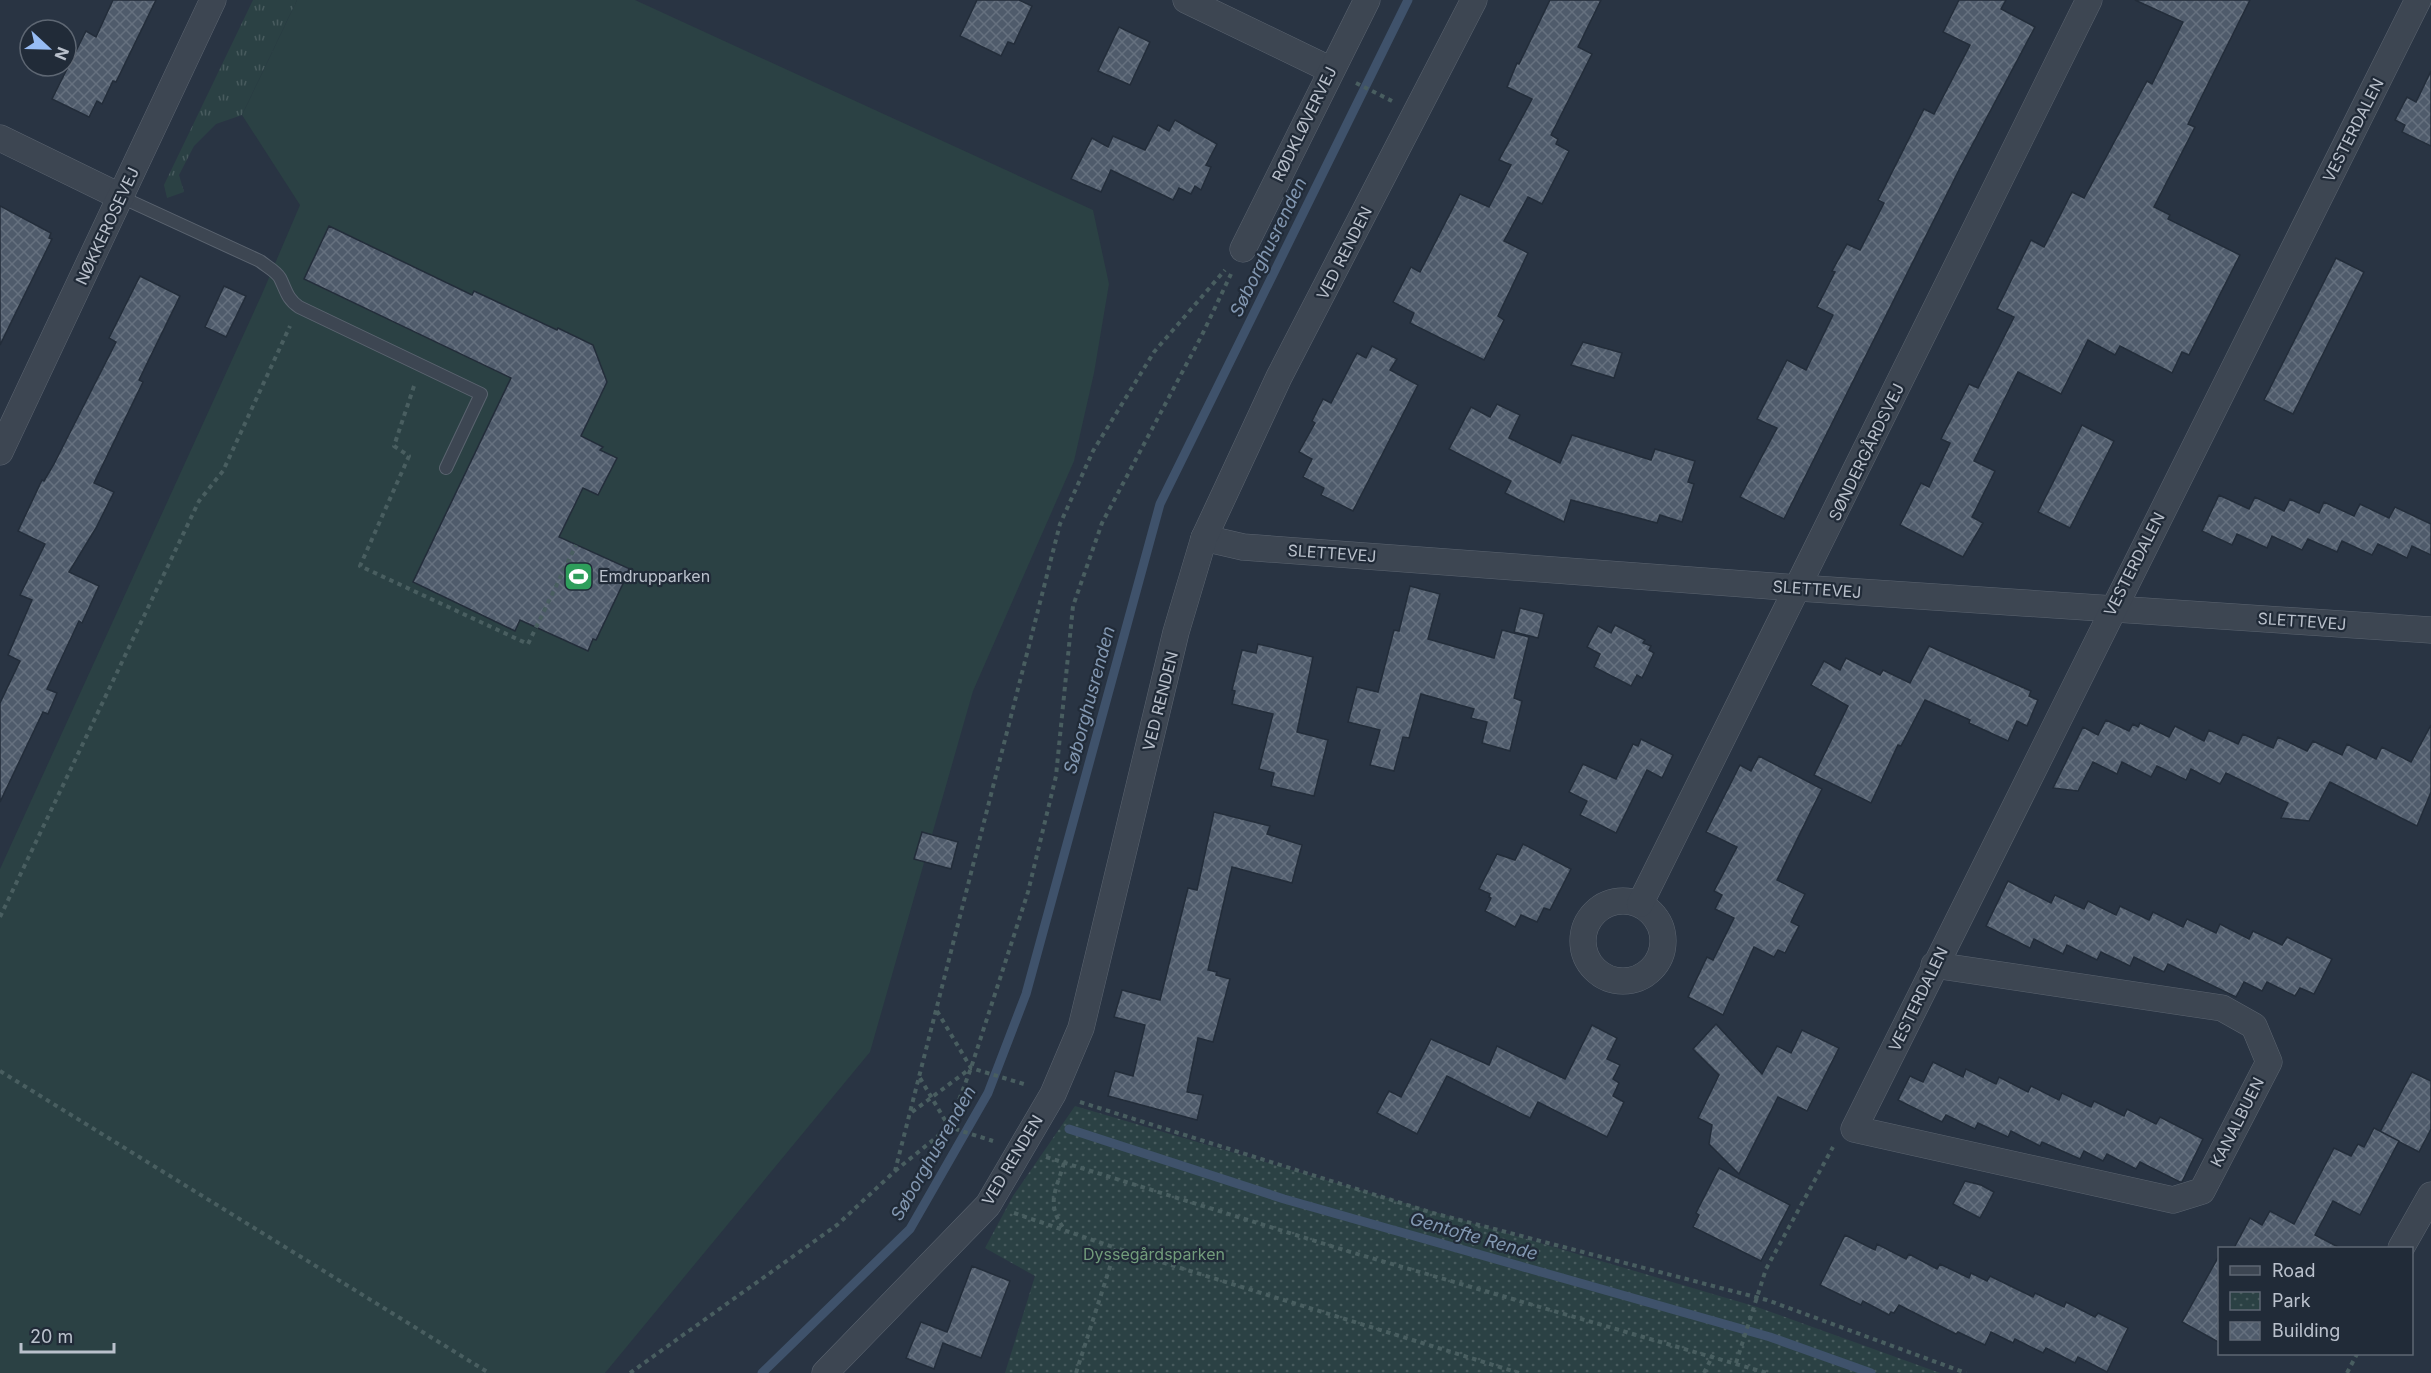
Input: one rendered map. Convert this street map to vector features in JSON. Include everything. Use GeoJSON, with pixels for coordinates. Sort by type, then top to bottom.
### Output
{"type":"FeatureCollection","features":[{"type":"Feature","properties":{"kind":"street","name":"NØKKEROSEVEJ"},"geometry":{"type":"LineString","coordinates":[[0,452],[213,0]]}},
{"type":"Feature","properties":{"kind":"street"},"geometry":{"type":"LineString","coordinates":[[1186,0],[1331,70]]}},
{"type":"Feature","properties":{"kind":"street","name":"RØDKLØVERVEJ"},"geometry":{"type":"LineString","coordinates":[[1243,249],[1366,0]]}},
{"type":"Feature","properties":{"kind":"street","name":"VED RENDEN"},"geometry":{"type":"LineString","coordinates":[[825,1373],[988,1204],[1021,1149],[1045,1091],[1081,1028],[1176,632],[1204,538],[1279,378],[1474,0]]}},
{"type":"Feature","properties":{"kind":"street","name":"SØNDERGÅRDSVEJ"},"geometry":{"type":"LineString","coordinates":[[1640,904],[2089,0]]}},
{"type":"Feature","properties":{"kind":"street","name":"VESTERDALEN"},"geometry":{"type":"LineString","coordinates":[[1854,1129],[2112,608],[2418,0]]}},
{"type":"Feature","properties":{"kind":"street"},"geometry":{"type":"LineString","coordinates":[[0,138],[121,197]]}},
{"type":"Feature","properties":{"kind":"street","name":"SLETTEVEJ"},"geometry":{"type":"LineString","coordinates":[[1204,538],[1243,547],[1798,588],[2431,630]]}},
{"type":"Feature","properties":{"kind":"street","name":"KANALBUEN"},"geometry":{"type":"LineString","coordinates":[[1854,1129],[2173,1200],[2202,1191],[2269,1062],[2254,1026],[2222,1008],[1934,965]]}},
{"type":"Feature","properties":{"kind":"street"},"geometry":{"type":"LineString","coordinates":[[2402,1247],[2431,1195]]}},
{"type":"Feature","properties":{"kind":"lane"},"geometry":{"type":"LineString","coordinates":[[121,197],[260,261],[279,276],[283,289],[291,302],[299,307],[481,394],[446,468]]}},
{"type":"Feature","properties":{"kind":"path"},"geometry":{"type":"LineString","coordinates":[[1331,70],[1416,114]]}},
{"type":"Feature","properties":{"kind":"path"},"geometry":{"type":"LineString","coordinates":[[895,1171],[1060,524],[1093,451],[1154,351],[1243,249]]}},
{"type":"Feature","properties":{"kind":"path"},"geometry":{"type":"LineString","coordinates":[[630,1373],[837,1225],[895,1171],[949,1127],[971,1068],[1028,892],[1056,776],[1073,606],[1102,523],[1202,335],[1243,249]]}},
{"type":"Feature","properties":{"kind":"path"},"geometry":{"type":"LineString","coordinates":[[0,918],[199,501],[223,471],[299,307]]}},
{"type":"Feature","properties":{"kind":"path"},"geometry":{"type":"LineString","coordinates":[[421,365],[394,446],[409,456],[360,566],[528,644],[576,545]]}},
{"type":"Feature","properties":{"kind":"path"},"geometry":{"type":"LineString","coordinates":[[937,1010],[971,1068]]}},
{"type":"Feature","properties":{"kind":"path"},"geometry":{"type":"LineString","coordinates":[[911,1113],[971,1068],[981,1070],[1434,1214],[1756,1297],[1966,1373]]}},
{"type":"Feature","properties":{"kind":"path"},"geometry":{"type":"LineString","coordinates":[[0,1071],[489,1373]]}},
{"type":"Feature","properties":{"kind":"path"},"geometry":{"type":"LineString","coordinates":[[920,1078],[949,1127],[954,1129],[1344,1250],[1767,1373]]}},
{"type":"Feature","properties":{"kind":"path"},"geometry":{"type":"LineString","coordinates":[[1736,1363],[1766,1269],[1834,1145],[1854,1129]]}},
{"type":"Feature","properties":{"kind":"path"},"geometry":{"type":"LineString","coordinates":[[1064,1163],[1053,1202],[1055,1217],[1065,1230]]}},
{"type":"Feature","properties":{"kind":"path"},"geometry":{"type":"LineString","coordinates":[[988,1204],[1116,1248],[1519,1373]]}},
{"type":"Feature","properties":{"kind":"path"},"geometry":{"type":"LineString","coordinates":[[1076,1373],[1116,1248]]}},
{"type":"Feature","properties":{"kind":"path"},"geometry":{"type":"LineString","coordinates":[[2347,1373],[2356,1355]]}},
{"type":"Feature","properties":{"kind":"path"},"geometry":{"type":"LineString","coordinates":[[1704,1373],[1713,1356]]}},
{"type":"Feature","properties":{"kind":"green space"},"geometry":{"type":"Polygon","coordinates":[[[253,0],[297,0],[242,115],[216,124],[194,146],[179,175],[184,192],[167,198],[164,185],[253,0]]]}},
{"type":"Feature","properties":{"kind":"green space","name":"Emdrupparken"},"geometry":{"type":"Polygon","coordinates":[[[297,0],[635,0],[1093,210],[1109,284],[1094,373],[1074,461],[973,691],[870,1052],[605,1373],[0,1373],[0,869],[262,294],[300,205],[242,115],[297,0]]]}},
{"type":"Feature","properties":{"kind":"green space","name":"Dyssegårdsparken"},"geometry":{"type":"Polygon","coordinates":[[[1075,1106],[1757,1307],[1940,1373],[1005,1373],[1035,1276],[985,1248],[1013,1196],[1075,1106]]]}},
{"type":"Feature","properties":{"kind":"building"},"geometry":{"type":"Polygon","coordinates":[[[113,0],[156,0],[116,82],[113,81],[102,104],[97,101],[89,117],[52,99],[62,78],[78,78],[78,47],[86,31],[96,37],[113,0]]]}},
{"type":"Feature","properties":{"kind":"building"},"geometry":{"type":"Polygon","coordinates":[[[977,0],[1019,0],[1032,6],[1014,44],[1008,42],[1001,56],[960,36],[977,0]]]}},
{"type":"Feature","properties":{"kind":"building"},"geometry":{"type":"Polygon","coordinates":[[[1550,0],[1601,0],[1578,47],[1592,54],[1551,135],[1558,139],[1556,144],[1569,151],[1542,204],[1528,197],[1504,241],[1528,253],[1498,316],[1504,320],[1484,360],[1410,323],[1414,313],[1393,302],[1411,267],[1420,272],[1460,194],[1489,207],[1511,165],[1499,160],[1532,99],[1507,87],[1550,0]]]}},
{"type":"Feature","properties":{"kind":"building"},"geometry":{"type":"Polygon","coordinates":[[[1959,0],[2006,0],[2001,9],[2035,27],[1961,166],[1784,519],[1740,497],[1777,428],[1757,419],[1787,360],[1806,370],[1833,315],[1817,307],[1835,272],[1832,271],[1847,244],[1860,250],[1884,203],[1878,200],[1924,109],[1934,114],[1970,45],[1943,32],[1959,0]]]}},
{"type":"Feature","properties":{"kind":"building"},"geometry":{"type":"Polygon","coordinates":[[[2135,0],[2250,0],[2188,124],[2195,127],[2154,207],[2170,215],[2168,219],[2240,255],[2189,355],[2182,352],[2172,373],[2120,346],[2115,355],[2088,340],[2061,394],[2018,372],[1974,461],[1995,471],[1972,517],[1983,523],[1963,557],[1900,525],[1921,483],[1929,487],[1950,443],[1941,439],[1969,384],[1978,388],[2014,317],[1997,309],[2031,240],[2044,247],[2072,192],[2084,198],[2147,81],[2152,84],[2183,22],[2135,0]]]}},
{"type":"Feature","properties":{"kind":"building"},"geometry":{"type":"Polygon","coordinates":[[[1119,27],[1150,42],[1130,85],[1098,71],[1119,27]]]}},
{"type":"Feature","properties":{"kind":"building"},"geometry":{"type":"Polygon","coordinates":[[[2431,71],[2431,146],[2402,132],[2405,125],[2395,120],[2407,97],[2416,102],[2431,71]]]}},
{"type":"Feature","properties":{"kind":"building"},"geometry":{"type":"Polygon","coordinates":[[[1175,120],[1217,144],[1206,165],[1211,167],[1201,190],[1195,186],[1191,194],[1179,188],[1173,200],[1111,170],[1101,192],[1071,179],[1092,138],[1108,147],[1113,136],[1145,150],[1158,125],[1169,131],[1175,120]]]}},
{"type":"Feature","properties":{"kind":"building"},"geometry":{"type":"Polygon","coordinates":[[[0,206],[51,233],[49,238],[52,239],[0,345],[0,206]]]}},
{"type":"Feature","properties":{"kind":"building"},"geometry":{"type":"Polygon","coordinates":[[[329,226],[472,295],[474,291],[593,345],[607,382],[581,436],[603,447],[600,450],[617,458],[598,495],[583,488],[559,537],[630,569],[596,640],[593,639],[588,651],[520,620],[515,631],[413,582],[511,378],[304,279],[329,226]]]}},
{"type":"Feature","properties":{"kind":"building"},"geometry":{"type":"Polygon","coordinates":[[[2336,258],[2364,272],[2293,414],[2264,400],[2336,258]]]}},
{"type":"Feature","properties":{"kind":"building"},"geometry":{"type":"Polygon","coordinates":[[[140,276],[180,296],[139,380],[143,382],[94,483],[114,492],[96,528],[69,572],[99,586],[82,623],[79,621],[47,689],[57,693],[48,714],[43,712],[0,802],[0,703],[20,661],[8,655],[32,600],[20,595],[45,544],[18,531],[42,480],[44,481],[54,464],[116,342],[109,338],[140,276]]]}},
{"type":"Feature","properties":{"kind":"building"},"geometry":{"type":"Polygon","coordinates":[[[224,286],[246,296],[226,337],[205,327],[224,286]]]}},
{"type":"Feature","properties":{"kind":"building"},"geometry":{"type":"Polygon","coordinates":[[[1583,342],[1622,353],[1614,378],[1571,365],[1583,342]]]}},
{"type":"Feature","properties":{"kind":"building"},"geometry":{"type":"Polygon","coordinates":[[[1372,346],[1397,359],[1390,370],[1418,385],[1353,511],[1321,495],[1324,488],[1303,477],[1312,459],[1299,452],[1315,423],[1312,421],[1323,399],[1331,403],[1357,353],[1366,358],[1372,346]]]}},
{"type":"Feature","properties":{"kind":"building"},"geometry":{"type":"Polygon","coordinates":[[[1497,404],[1520,415],[1509,438],[1560,463],[1572,435],[1651,460],[1655,449],[1695,461],[1688,482],[1694,484],[1682,522],[1660,515],[1657,523],[1571,500],[1564,522],[1505,493],[1511,481],[1449,449],[1471,407],[1490,417],[1497,404]]]}},
{"type":"Feature","properties":{"kind":"building"},"geometry":{"type":"Polygon","coordinates":[[[2082,425],[2114,441],[2070,528],[2038,512],[2082,425]]]}},
{"type":"Feature","properties":{"kind":"building"},"geometry":{"type":"Polygon","coordinates":[[[2219,495],[2249,509],[2255,497],[2284,511],[2290,499],[2319,513],[2324,502],[2354,516],[2360,504],[2389,518],[2395,507],[2431,524],[2431,555],[2412,546],[2407,558],[2378,544],[2372,555],[2342,541],[2337,552],[2308,539],[2302,550],[2272,536],[2267,548],[2237,534],[2232,545],[2202,531],[2219,495]]]}},
{"type":"Feature","properties":{"kind":"building"},"geometry":{"type":"Polygon","coordinates":[[[1410,586],[1440,594],[1428,639],[1494,658],[1502,630],[1529,637],[1514,698],[1522,701],[1510,751],[1482,743],[1487,722],[1471,718],[1474,709],[1421,694],[1409,738],[1403,737],[1394,771],[1370,765],[1380,730],[1348,722],[1357,687],[1378,692],[1394,630],[1399,631],[1410,586]]]}},
{"type":"Feature","properties":{"kind":"building"},"geometry":{"type":"Polygon","coordinates":[[[1520,608],[1544,614],[1538,638],[1514,632],[1520,608]]]}},
{"type":"Feature","properties":{"kind":"building"},"geometry":{"type":"Polygon","coordinates":[[[1615,625],[1645,640],[1643,643],[1651,646],[1649,650],[1654,653],[1642,678],[1637,675],[1631,686],[1594,667],[1600,654],[1587,647],[1598,626],[1611,633],[1615,625]]]}},
{"type":"Feature","properties":{"kind":"building"},"geometry":{"type":"Polygon","coordinates":[[[1258,644],[1313,657],[1297,732],[1328,740],[1314,796],[1271,786],[1274,773],[1259,769],[1273,714],[1232,704],[1235,691],[1232,690],[1242,650],[1256,653],[1258,644]]]}},
{"type":"Feature","properties":{"kind":"building"},"geometry":{"type":"Polygon","coordinates":[[[1929,646],[2031,691],[2029,696],[2038,700],[2027,726],[2017,721],[2008,741],[1969,723],[1970,720],[1925,700],[1901,746],[1898,745],[1871,803],[1814,775],[1848,706],[1811,685],[1824,661],[1840,670],[1846,658],[1880,675],[1883,670],[1910,683],[1929,646]]]}},
{"type":"Feature","properties":{"kind":"building"},"geometry":{"type":"Polygon","coordinates":[[[2106,720],[2129,731],[2133,724],[2138,727],[2140,723],[2169,737],[2175,726],[2204,741],[2209,730],[2238,744],[2243,734],[2273,748],[2278,737],[2307,751],[2313,741],[2342,755],[2347,744],[2376,759],[2382,747],[2411,762],[2431,725],[2431,792],[2417,826],[2330,782],[2309,821],[2281,818],[2288,803],[2226,773],[2220,784],[2191,769],[2186,780],[2157,766],[2151,777],[2122,762],[2117,774],[2093,762],[2078,791],[2053,788],[2083,727],[2098,735],[2106,720]]]}},
{"type":"Feature","properties":{"kind":"building"},"geometry":{"type":"Polygon","coordinates":[[[1641,739],[1673,755],[1662,778],[1647,770],[1616,833],[1580,815],[1587,801],[1569,792],[1583,764],[1616,779],[1633,744],[1638,746],[1641,739]]]}},
{"type":"Feature","properties":{"kind":"building"},"geometry":{"type":"Polygon","coordinates":[[[1759,756],[1822,789],[1777,880],[1805,894],[1791,922],[1799,926],[1785,953],[1778,950],[1774,957],[1754,947],[1723,1015],[1688,997],[1707,957],[1713,960],[1734,918],[1715,909],[1722,895],[1714,891],[1737,847],[1706,832],[1740,765],[1751,771],[1759,756]]]}},
{"type":"Feature","properties":{"kind":"building"},"geometry":{"type":"Polygon","coordinates":[[[1214,812],[1270,826],[1267,834],[1302,845],[1292,883],[1232,867],[1208,970],[1230,979],[1213,1042],[1198,1038],[1187,1092],[1203,1095],[1197,1120],[1108,1096],[1115,1071],[1133,1076],[1145,1025],[1114,1017],[1122,990],[1160,1000],[1188,888],[1197,890],[1214,812]]]}},
{"type":"Feature","properties":{"kind":"building"},"geometry":{"type":"Polygon","coordinates":[[[922,832],[958,842],[951,869],[914,859],[922,832]]]}},
{"type":"Feature","properties":{"kind":"building"},"geometry":{"type":"Polygon","coordinates":[[[1523,844],[1571,869],[1550,910],[1544,908],[1537,922],[1521,915],[1515,927],[1485,911],[1491,898],[1490,894],[1479,889],[1497,854],[1515,860],[1523,844]]]}},
{"type":"Feature","properties":{"kind":"building"},"geometry":{"type":"Polygon","coordinates":[[[2008,881],[2051,903],[2055,895],[2084,909],[2088,901],[2116,915],[2120,906],[2149,920],[2153,912],[2183,927],[2187,919],[2216,933],[2220,924],[2249,939],[2253,931],[2282,945],[2287,937],[2332,959],[2314,994],[2300,988],[2295,996],[2267,982],[2262,991],[2244,982],[2236,997],[2168,964],[2164,972],[2134,957],[2130,966],[2101,952],[2097,960],[2067,945],[2063,954],[2034,939],[2030,948],[1986,926],[2008,881]]]}},
{"type":"Feature","properties":{"kind":"building"},"geometry":{"type":"Polygon","coordinates":[[[1716,1024],[1762,1074],[1777,1046],[1791,1053],[1802,1030],[1839,1048],[1807,1111],[1778,1097],[1739,1174],[1709,1144],[1712,1125],[1698,1118],[1719,1075],[1693,1049],[1716,1024]]]}},
{"type":"Feature","properties":{"kind":"building"},"geometry":{"type":"Polygon","coordinates":[[[1592,1025],[1617,1038],[1607,1059],[1620,1065],[1613,1079],[1619,1083],[1613,1096],[1624,1102],[1607,1137],[1538,1102],[1530,1118],[1447,1076],[1417,1134],[1377,1113],[1389,1091],[1401,1097],[1431,1039],[1489,1065],[1497,1046],[1565,1079],[1592,1025]]]}},
{"type":"Feature","properties":{"kind":"building"},"geometry":{"type":"Polygon","coordinates":[[[1933,1062],[1963,1077],[1966,1069],[1996,1084],[1999,1077],[2028,1092],[2031,1086],[2059,1100],[2062,1093],[2091,1107],[2094,1101],[2124,1116],[2127,1109],[2156,1124],[2160,1117],[2203,1139],[2180,1182],[2140,1162],[2136,1169],[2107,1154],[2103,1161],[2084,1151],[2080,1159],[2042,1142],[2040,1146],[2011,1131],[2008,1137],[1978,1123],[1975,1129],[1946,1115],[1942,1122],[1898,1100],[1910,1076],[1923,1082],[1933,1062]]]}},
{"type":"Feature","properties":{"kind":"building"},"geometry":{"type":"Polygon","coordinates":[[[2412,1072],[2431,1081],[2431,1129],[2419,1152],[2380,1132],[2412,1072]]]}},
{"type":"Feature","properties":{"kind":"building"},"geometry":{"type":"Polygon","coordinates":[[[2374,1128],[2399,1141],[2360,1215],[2333,1201],[2315,1235],[2338,1247],[2235,1247],[2250,1218],[2262,1225],[2270,1211],[2294,1224],[2334,1148],[2351,1156],[2358,1144],[2364,1147],[2374,1128]]]}},
{"type":"Feature","properties":{"kind":"building"},"geometry":{"type":"Polygon","coordinates":[[[1719,1168],[1790,1205],[1761,1261],[1693,1227],[1699,1215],[1696,1213],[1719,1168]]]}},
{"type":"Feature","properties":{"kind":"building"},"geometry":{"type":"Polygon","coordinates":[[[1965,1181],[1981,1185],[1994,1192],[1980,1218],[1953,1204],[1965,1181]]]}},
{"type":"Feature","properties":{"kind":"building"},"geometry":{"type":"Polygon","coordinates":[[[1845,1235],[1875,1250],[1877,1244],[1906,1259],[1909,1254],[1937,1269],[1940,1264],[1969,1278],[1971,1273],[1987,1281],[1990,1276],[2033,1297],[2035,1293],[2064,1307],[2066,1302],[2095,1317],[2098,1313],[2128,1328],[2107,1372],[2078,1357],[2075,1363],[2046,1348],[2043,1353],[2015,1339],[2013,1343],[1991,1332],[1985,1345],[1958,1332],[1956,1334],[1899,1305],[1894,1313],[1891,1312],[1889,1315],[1863,1301],[1861,1305],[1820,1285],[1845,1235]]]}},
{"type":"Feature","properties":{"kind":"building"},"geometry":{"type":"Polygon","coordinates":[[[2218,1258],[2218,1342],[2182,1322],[2218,1258]]]}},
{"type":"Feature","properties":{"kind":"building"},"geometry":{"type":"Polygon","coordinates":[[[972,1266],[1010,1281],[981,1358],[943,1343],[934,1369],[906,1358],[921,1322],[947,1332],[972,1266]]]}},
{"type":"Feature","properties":{"kind":"waterway","name":"Søborghusrenden"},"geometry":{"type":"LineString","coordinates":[[762,1373],[910,1229],[988,1093],[1026,994],[1160,504],[1408,0]]}},
{"type":"Feature","properties":{"kind":"waterway","name":"Gentofte Rende"},"geometry":{"type":"LineString","coordinates":[[1069,1129],[1284,1199],[1770,1337],[1871,1373]]}},
{"type":"Feature","properties":{"kind":"place","name":"Emdrupparken"},"geometry":{"type":"Point","coordinates":[578,576]}}]}
